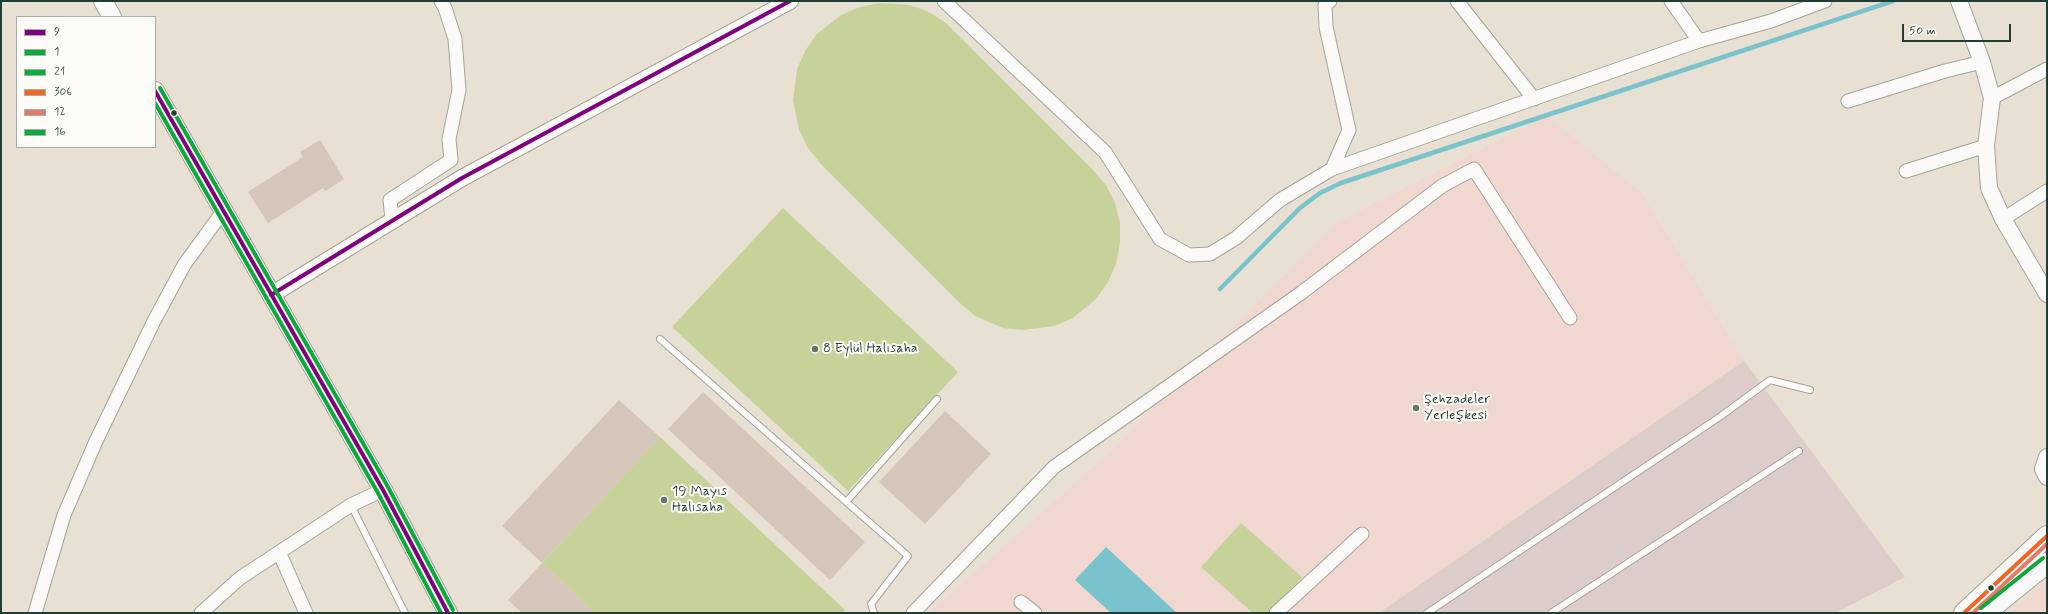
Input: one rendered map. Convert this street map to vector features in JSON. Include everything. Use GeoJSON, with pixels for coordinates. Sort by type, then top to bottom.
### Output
{"type":"FeatureCollection","features":[{"type":"Feature","properties":{"kind":"main road"},"geometry":{"type":"LineString","coordinates":[[103,1],[111,16]]}},
{"type":"Feature","properties":{"kind":"main road"},"geometry":{"type":"LineString","coordinates":[[156,93],[383,490],[448,613]]}},
{"type":"Feature","properties":{"kind":"main road"},"geometry":{"type":"LineString","coordinates":[[1964,613],[2047,536]]}},
{"type":"Feature","properties":{"kind":"main road"},"geometry":{"type":"LineString","coordinates":[[1985,613],[2047,563]]}},
{"type":"Feature","properties":{"kind":"street"},"geometry":{"type":"LineString","coordinates":[[392,220],[390,200],[451,160],[449,139],[459,90],[455,39],[445,8],[441,1]]}},
{"type":"Feature","properties":{"kind":"street"},"geometry":{"type":"LineString","coordinates":[[271,295],[462,178],[790,1]]}},
{"type":"Feature","properties":{"kind":"street"},"geometry":{"type":"LineString","coordinates":[[944,1],[1105,152],[1160,239],[1189,255],[1210,254],[1236,238],[1280,200],[1332,169],[1699,41],[1771,21],[1825,1]]}},
{"type":"Feature","properties":{"kind":"street"},"geometry":{"type":"LineString","coordinates":[[1330,1],[1325,5],[1326,27],[1349,130],[1332,169]]}},
{"type":"Feature","properties":{"kind":"street"},"geometry":{"type":"LineString","coordinates":[[1457,1],[1534,99]]}},
{"type":"Feature","properties":{"kind":"street"},"geometry":{"type":"LineString","coordinates":[[1671,1],[1699,41]]}},
{"type":"Feature","properties":{"kind":"street"},"geometry":{"type":"LineString","coordinates":[[1959,1],[1982,62],[1992,98],[1986,146],[1989,188],[2003,219],[2047,294]]}},
{"type":"Feature","properties":{"kind":"street"},"geometry":{"type":"LineString","coordinates":[[1848,101],[1945,71],[1982,62]]}},
{"type":"Feature","properties":{"kind":"street"},"geometry":{"type":"LineString","coordinates":[[1992,98],[2047,69]]}},
{"type":"Feature","properties":{"kind":"street"},"geometry":{"type":"LineString","coordinates":[[1906,171],[1986,146]]}},
{"type":"Feature","properties":{"kind":"street"},"geometry":{"type":"LineString","coordinates":[[913,613],[1054,466],[1301,293],[1442,186],[1474,169],[1570,318]]}},
{"type":"Feature","properties":{"kind":"street"},"geometry":{"type":"LineString","coordinates":[[2003,219],[2047,191]]}},
{"type":"Feature","properties":{"kind":"street"},"geometry":{"type":"LineString","coordinates":[[35,613],[64,515],[96,441],[165,300],[184,265],[224,210]]}},
{"type":"Feature","properties":{"kind":"street"},"geometry":{"type":"LineString","coordinates":[[2047,457],[2044,469],[2047,477]]}},
{"type":"Feature","properties":{"kind":"street"},"geometry":{"type":"LineString","coordinates":[[201,613],[240,578],[350,505],[383,490]]}},
{"type":"Feature","properties":{"kind":"street"},"geometry":{"type":"LineString","coordinates":[[1276,613],[1362,534]]}},
{"type":"Feature","properties":{"kind":"street"},"geometry":{"type":"LineString","coordinates":[[279,552],[306,613]]}},
{"type":"Feature","properties":{"kind":"street"},"geometry":{"type":"LineString","coordinates":[[1021,602],[1035,613]]}},
{"type":"Feature","properties":{"kind":"lane"},"geometry":{"type":"LineString","coordinates":[[660,339],[908,556],[871,604],[874,613]]}},
{"type":"Feature","properties":{"kind":"lane"},"geometry":{"type":"LineString","coordinates":[[1427,613],[1721,416],[1770,380],[1810,390]]}},
{"type":"Feature","properties":{"kind":"lane"},"geometry":{"type":"LineString","coordinates":[[846,502],[937,399]]}},
{"type":"Feature","properties":{"kind":"lane"},"geometry":{"type":"LineString","coordinates":[[1551,613],[1799,451]]}},
{"type":"Feature","properties":{"kind":"lane"},"geometry":{"type":"LineString","coordinates":[[350,505],[406,613]]}},
{"type":"Feature","properties":{"kind":"shaded area","name":"Şehzadeler Yerleşkesi"},"geometry":{"type":"Polygon","coordinates":[[[1547,116],[1641,192],[1744,361],[1387,613],[929,613],[1108,454],[1336,223],[1547,116]]]}},
{"type":"Feature","properties":{"kind":"shaded area"},"geometry":{"type":"Polygon","coordinates":[[[1744,361],[1905,577],[1835,613],[1379,613],[1744,361]]]}},
{"type":"Feature","properties":{"kind":"shaded area"},"geometry":{"type":"Polygon","coordinates":[[[2047,581],[2047,613],[2009,613],[2047,581]]]}},
{"type":"Feature","properties":{"kind":"green space"},"geometry":{"type":"Polygon","coordinates":[[[880,3],[910,5],[929,12],[946,23],[1093,170],[1106,185],[1115,203],[1120,223],[1120,243],[1116,264],[1108,282],[1096,299],[1073,318],[1054,326],[1023,330],[1003,328],[975,316],[960,303],[820,163],[808,148],[799,130],[793,100],[797,69],[805,51],[817,34],[841,15],[860,7],[880,3]]]}},
{"type":"Feature","properties":{"kind":"green space","name":"8 Eylül Halısaha"},"geometry":{"type":"Polygon","coordinates":[[[783,208],[958,372],[848,491],[672,327],[783,208]]]}},
{"type":"Feature","properties":{"kind":"green space","name":"19 Mayıs Halısaha"},"geometry":{"type":"Polygon","coordinates":[[[660,437],[845,610],[842,613],[595,613],[542,563],[660,437]]]}},
{"type":"Feature","properties":{"kind":"green space"},"geometry":{"type":"Polygon","coordinates":[[[1241,523],[1302,577],[1271,613],[1253,613],[1201,567],[1241,523]]]}},
{"type":"Feature","properties":{"kind":"water"},"geometry":{"type":"Polygon","coordinates":[[[1106,547],[1177,613],[1111,613],[1075,580],[1106,547]]]}},
{"type":"Feature","properties":{"kind":"building"},"geometry":{"type":"Polygon","coordinates":[[[320,140],[344,179],[325,191],[323,188],[268,223],[248,192],[303,157],[300,152],[320,140]]]}},
{"type":"Feature","properties":{"kind":"building"},"geometry":{"type":"Polygon","coordinates":[[[703,392],[865,542],[830,580],[668,429],[703,392]]]}},
{"type":"Feature","properties":{"kind":"building"},"geometry":{"type":"Polygon","coordinates":[[[619,400],[660,437],[542,563],[502,526],[619,400]]]}},
{"type":"Feature","properties":{"kind":"building"},"geometry":{"type":"Polygon","coordinates":[[[945,411],[991,454],[925,524],[879,482],[945,411]]]}},
{"type":"Feature","properties":{"kind":"building"},"geometry":{"type":"Polygon","coordinates":[[[542,563],[595,613],[522,613],[508,600],[542,563]]]}},
{"type":"Feature","properties":{"kind":"waterway"},"geometry":{"type":"LineString","coordinates":[[1220,289],[1300,208],[1320,193],[1341,183],[1893,1]]}},
{"type":"Feature","properties":{"kind":"transit line","name":"9"},"geometry":{"type":"LineString","coordinates":[[271,295],[462,178],[790,1]]}},
{"type":"Feature","properties":{"kind":"transit line","name":"21"},"geometry":{"type":"LineString","coordinates":[[160,88],[388,487],[453,610]]}},
{"type":"Feature","properties":{"kind":"transit line","name":"9"},"geometry":{"type":"LineString","coordinates":[[156,93],[383,490],[448,613]]}},
{"type":"Feature","properties":{"kind":"transit line","name":"1"},"geometry":{"type":"LineString","coordinates":[[156,105],[378,493],[441,613]]}},
{"type":"Feature","properties":{"kind":"transit line","name":"306"},"geometry":{"type":"LineString","coordinates":[[1964,613],[2047,536]]}},
{"type":"Feature","properties":{"kind":"transit line","name":"12"},"geometry":{"type":"LineString","coordinates":[[1973,613],[2047,544]]}},
{"type":"Feature","properties":{"kind":"transit line","name":"16"},"geometry":{"type":"LineString","coordinates":[[1981,608],[2043,558]]}},
{"type":"Feature","properties":{"kind":"place","name":"8 Eylül Halısaha"},"geometry":{"type":"Point","coordinates":[815,349]}},
{"type":"Feature","properties":{"kind":"place","name":"Şehzadeler Yerleşkesi"},"geometry":{"type":"Point","coordinates":[1416,408]}},
{"type":"Feature","properties":{"kind":"place","name":"19 Mayıs Halısaha"},"geometry":{"type":"Point","coordinates":[664,500]}}]}
